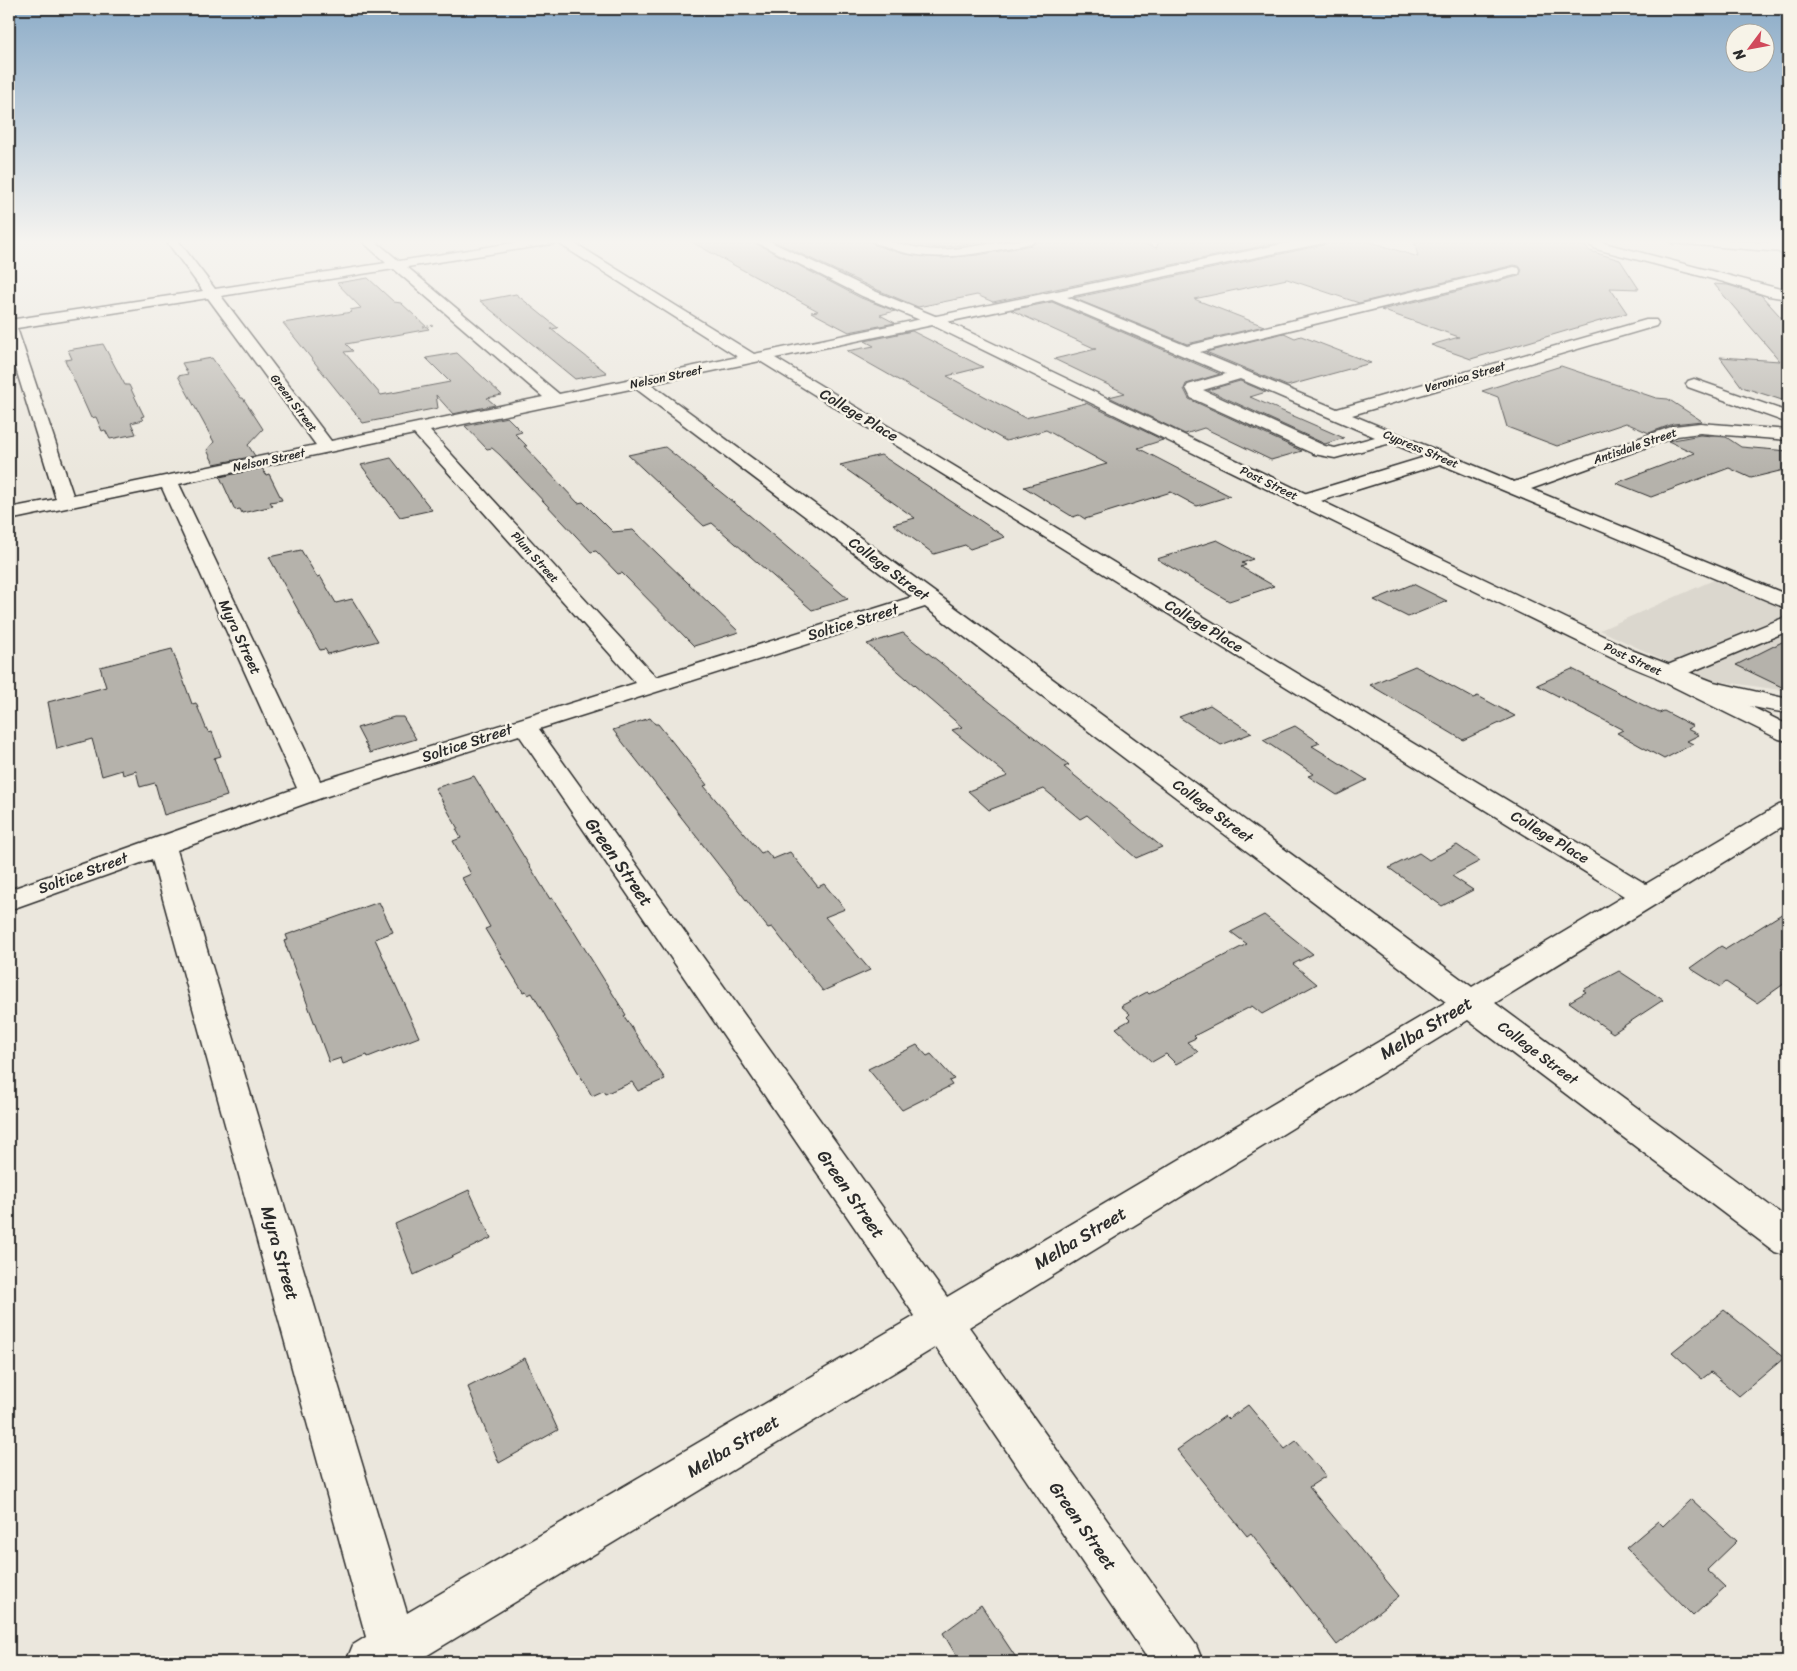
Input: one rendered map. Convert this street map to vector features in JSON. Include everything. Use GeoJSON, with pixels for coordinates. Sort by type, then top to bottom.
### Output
{"type":"FeatureCollection","features":[{"type":"Feature","properties":{"kind":"street"},"geometry":{"type":"LineString","coordinates":[[62,317],[9,325],[66,502]]}},
{"type":"Feature","properties":{"kind":"street","name":"Green Street"},"geometry":{"type":"LineString","coordinates":[[229,317],[327,448]]}},
{"type":"Feature","properties":{"kind":"street"},"geometry":{"type":"LineString","coordinates":[[458,317],[556,400]]}},
{"type":"Feature","properties":{"kind":"street"},"geometry":{"type":"LineString","coordinates":[[690,317],[758,358]]}},
{"type":"Feature","properties":{"kind":"street","name":"Post Street"},"geometry":{"type":"LineString","coordinates":[[925,317],[1669,676],[1734,696],[1788,706]]}},
{"type":"Feature","properties":{"kind":"street","name":"Nelson Street"},"geometry":{"type":"LineString","coordinates":[[9,514],[954,317]]}},
{"type":"Feature","properties":{"kind":"street","name":"Cypress Street"},"geometry":{"type":"LineString","coordinates":[[1104,317],[1788,603]]}},
{"type":"Feature","properties":{"kind":"street"},"geometry":{"type":"LineString","coordinates":[[1185,351],[1325,317]]}},
{"type":"Feature","properties":{"kind":"street","name":"Veronica Street"},"geometry":{"type":"LineString","coordinates":[[1336,414],[1651,323]]}},
{"type":"Feature","properties":{"kind":"street","name":"College Place"},"geometry":{"type":"LineString","coordinates":[[758,358],[1645,896]]}},
{"type":"Feature","properties":{"kind":"street"},"geometry":{"type":"LineString","coordinates":[[1241,374],[1194,388],[1197,395],[1320,450],[1335,453],[1393,437]]}},
{"type":"Feature","properties":{"kind":"street","name":"College Street"},"geometry":{"type":"LineString","coordinates":[[638,383],[1788,1240]]}},
{"type":"Feature","properties":{"kind":"street"},"geometry":{"type":"LineString","coordinates":[[1694,384],[1788,418]]}},
{"type":"Feature","properties":{"kind":"street","name":"Antisdale Street"},"geometry":{"type":"LineString","coordinates":[[1515,488],[1674,431],[1700,428],[1788,435]]}},
{"type":"Feature","properties":{"kind":"street","name":"Plum Street"},"geometry":{"type":"LineString","coordinates":[[419,429],[651,684]]}},
{"type":"Feature","properties":{"kind":"street"},"geometry":{"type":"LineString","coordinates":[[1304,500],[1441,458]]}},
{"type":"Feature","properties":{"kind":"street","name":"Myra Street"},"geometry":{"type":"LineString","coordinates":[[168,481],[312,792]]}},
{"type":"Feature","properties":{"kind":"street","name":"Soltice Street"},"geometry":{"type":"LineString","coordinates":[[9,900],[312,792],[651,684],[929,599]]}},
{"type":"Feature","properties":{"kind":"street"},"geometry":{"type":"LineString","coordinates":[[1669,676],[1788,623]]}},
{"type":"Feature","properties":{"kind":"street"},"geometry":{"type":"LineString","coordinates":[[1669,676],[1788,734]]}},
{"type":"Feature","properties":{"kind":"street","name":"Green Street"},"geometry":{"type":"LineString","coordinates":[[524,725],[940,1323],[1179,1662]]}},
{"type":"Feature","properties":{"kind":"street","name":"Melba Street"},"geometry":{"type":"LineString","coordinates":[[387,1658],[1469,1002],[1788,811]]}},
{"type":"Feature","properties":{"kind":"street","name":"Myra Street"},"geometry":{"type":"LineString","coordinates":[[162,845],[387,1658]]}},
{"type":"Feature","properties":{"kind":"shaded area"},"geometry":{"type":"Polygon","coordinates":[[[1716,579],[1788,609],[1788,691],[1704,679],[1600,630],[1716,579]]]}},
{"type":"Feature","properties":{"kind":"building"},"geometry":{"type":"Polygon","coordinates":[[[321,317],[416,317],[429,329],[346,344],[353,351],[344,352],[381,395],[450,382],[426,358],[457,353],[502,395],[487,398],[495,405],[453,414],[436,395],[438,408],[363,423],[283,323],[321,317]]]}},
{"type":"Feature","properties":{"kind":"building"},"geometry":{"type":"Polygon","coordinates":[[[499,317],[544,317],[558,328],[551,329],[607,373],[575,379],[499,317]]]}},
{"type":"Feature","properties":{"kind":"building"},"geometry":{"type":"Polygon","coordinates":[[[820,317],[884,317],[895,323],[849,332],[820,317]]]}},
{"type":"Feature","properties":{"kind":"building"},"geometry":{"type":"Polygon","coordinates":[[[1026,317],[1087,317],[1220,374],[1186,384],[1184,389],[1189,399],[1302,451],[1271,460],[1204,428],[1185,434],[1109,397],[1125,393],[1054,359],[1096,349],[1026,317]]]}},
{"type":"Feature","properties":{"kind":"building"},"geometry":{"type":"Polygon","coordinates":[[[1120,317],[1241,317],[1264,326],[1187,344],[1120,317]]]}},
{"type":"Feature","properties":{"kind":"building"},"geometry":{"type":"Polygon","coordinates":[[[1401,317],[1614,317],[1471,359],[1431,345],[1459,337],[1401,317]]]}},
{"type":"Feature","properties":{"kind":"building"},"geometry":{"type":"Polygon","coordinates":[[[1742,317],[1781,317],[1788,325],[1788,402],[1742,387],[1720,357],[1780,361],[1742,317]]]}},
{"type":"Feature","properties":{"kind":"building"},"geometry":{"type":"Polygon","coordinates":[[[912,331],[983,367],[947,376],[1025,418],[1086,403],[1163,440],[1138,448],[1230,496],[1197,506],[1171,492],[1085,519],[1079,515],[1073,517],[1024,487],[1107,464],[1046,430],[1006,441],[847,351],[874,346],[865,341],[912,331]]]}},
{"type":"Feature","properties":{"kind":"building"},"geometry":{"type":"Polygon","coordinates":[[[1284,333],[1295,338],[1301,336],[1371,363],[1287,386],[1206,352],[1284,333]]]}},
{"type":"Feature","properties":{"kind":"building"},"geometry":{"type":"Polygon","coordinates":[[[103,344],[125,385],[129,385],[144,416],[141,417],[143,420],[131,423],[136,434],[110,439],[105,430],[102,431],[96,417],[91,418],[65,360],[72,359],[68,350],[103,344]]]}},
{"type":"Feature","properties":{"kind":"building"},"geometry":{"type":"Polygon","coordinates":[[[212,358],[241,398],[243,398],[263,429],[248,445],[255,456],[214,464],[207,450],[214,442],[178,376],[188,374],[182,363],[212,358]]]}},
{"type":"Feature","properties":{"kind":"building"},"geometry":{"type":"Polygon","coordinates":[[[1561,366],[1656,398],[1668,399],[1702,421],[1673,424],[1649,433],[1626,423],[1557,446],[1507,427],[1498,397],[1482,391],[1561,366]]]}},
{"type":"Feature","properties":{"kind":"building"},"geometry":{"type":"Polygon","coordinates":[[[1240,381],[1266,392],[1250,397],[1344,438],[1325,444],[1208,390],[1240,381]]]}},
{"type":"Feature","properties":{"kind":"building"},"geometry":{"type":"Polygon","coordinates":[[[507,417],[522,432],[515,434],[527,446],[524,446],[578,503],[583,502],[613,532],[633,530],[739,632],[694,646],[622,573],[618,574],[596,551],[591,552],[500,455],[492,448],[487,449],[465,426],[507,417]]]}},
{"type":"Feature","properties":{"kind":"building"},"geometry":{"type":"Polygon","coordinates":[[[1700,435],[1726,437],[1741,447],[1788,451],[1788,469],[1751,478],[1729,468],[1651,497],[1616,483],[1695,453],[1668,441],[1700,435]]]}},
{"type":"Feature","properties":{"kind":"building"},"geometry":{"type":"Polygon","coordinates":[[[665,447],[848,599],[812,610],[712,523],[704,526],[628,455],[665,447]]]}},
{"type":"Feature","properties":{"kind":"building"},"geometry":{"type":"Polygon","coordinates":[[[881,455],[1005,537],[970,549],[965,545],[934,554],[893,524],[915,518],[840,465],[881,455]]]}},
{"type":"Feature","properties":{"kind":"building"},"geometry":{"type":"Polygon","coordinates":[[[391,458],[432,510],[400,517],[361,465],[391,458]]]}},
{"type":"Feature","properties":{"kind":"building"},"geometry":{"type":"Polygon","coordinates":[[[262,468],[266,475],[269,474],[282,500],[270,502],[273,506],[242,513],[240,509],[235,510],[220,477],[262,468]]]}},
{"type":"Feature","properties":{"kind":"building"},"geometry":{"type":"Polygon","coordinates":[[[1217,540],[1253,559],[1242,563],[1246,565],[1241,567],[1274,586],[1229,601],[1157,559],[1217,540]]]}},
{"type":"Feature","properties":{"kind":"building"},"geometry":{"type":"Polygon","coordinates":[[[301,550],[317,577],[320,576],[336,603],[352,599],[378,641],[328,654],[325,649],[320,650],[269,557],[301,550]]]}},
{"type":"Feature","properties":{"kind":"building"},"geometry":{"type":"Polygon","coordinates":[[[1413,584],[1447,601],[1408,617],[1374,600],[1413,584]]]}},
{"type":"Feature","properties":{"kind":"building"},"geometry":{"type":"Polygon","coordinates":[[[903,633],[1069,765],[1064,767],[1162,847],[1136,858],[1087,815],[1080,819],[1044,789],[989,810],[968,791],[1008,776],[952,730],[962,727],[867,644],[903,633]]]}},
{"type":"Feature","properties":{"kind":"building"},"geometry":{"type":"Polygon","coordinates":[[[1788,639],[1788,690],[1736,665],[1788,639]]]}},
{"type":"Feature","properties":{"kind":"building"},"geometry":{"type":"Polygon","coordinates":[[[172,649],[192,704],[196,703],[206,728],[209,733],[212,732],[221,756],[214,758],[227,796],[164,815],[155,783],[140,787],[136,771],[123,775],[122,770],[102,776],[92,739],[57,749],[48,702],[106,687],[100,667],[172,649]]]}},
{"type":"Feature","properties":{"kind":"building"},"geometry":{"type":"Polygon","coordinates":[[[1415,666],[1473,698],[1478,696],[1515,716],[1463,740],[1370,685],[1415,666]]]}},
{"type":"Feature","properties":{"kind":"building"},"geometry":{"type":"Polygon","coordinates":[[[1572,669],[1659,713],[1664,711],[1693,726],[1687,729],[1699,735],[1687,741],[1693,744],[1664,759],[1617,733],[1623,730],[1537,685],[1572,669]]]}},
{"type":"Feature","properties":{"kind":"building"},"geometry":{"type":"Polygon","coordinates":[[[1210,705],[1252,733],[1221,745],[1179,717],[1210,705]]]}},
{"type":"Feature","properties":{"kind":"building"},"geometry":{"type":"Polygon","coordinates":[[[394,717],[403,717],[416,739],[370,753],[357,728],[394,717]]]}},
{"type":"Feature","properties":{"kind":"building"},"geometry":{"type":"Polygon","coordinates":[[[650,718],[655,724],[658,724],[707,785],[704,786],[761,853],[766,851],[773,859],[790,852],[818,887],[824,884],[845,909],[825,917],[870,970],[823,991],[772,927],[768,928],[613,730],[650,718]]]}},
{"type":"Feature","properties":{"kind":"building"},"geometry":{"type":"Polygon","coordinates":[[[1295,726],[1320,743],[1312,746],[1367,780],[1337,795],[1308,776],[1314,774],[1263,740],[1295,726]]]}},
{"type":"Feature","properties":{"kind":"building"},"geometry":{"type":"Polygon","coordinates":[[[474,776],[550,899],[552,898],[573,930],[626,1015],[624,1016],[665,1079],[638,1091],[632,1082],[605,1094],[603,1091],[592,1096],[532,993],[528,995],[526,991],[523,992],[485,929],[490,927],[462,878],[471,874],[453,841],[461,838],[435,788],[474,776]]]}},
{"type":"Feature","properties":{"kind":"building"},"geometry":{"type":"Polygon","coordinates":[[[1457,845],[1480,861],[1452,876],[1473,890],[1442,906],[1389,868],[1419,853],[1429,860],[1457,845]]]}},
{"type":"Feature","properties":{"kind":"building"},"geometry":{"type":"Polygon","coordinates":[[[379,902],[393,932],[375,939],[419,1037],[368,1057],[367,1055],[343,1064],[341,1058],[329,1062],[284,941],[288,940],[286,935],[379,902]]]}},
{"type":"Feature","properties":{"kind":"building"},"geometry":{"type":"Polygon","coordinates":[[[1788,910],[1788,981],[1757,1003],[1726,982],[1720,987],[1690,968],[1721,946],[1726,949],[1788,910]]]}},
{"type":"Feature","properties":{"kind":"building"},"geometry":{"type":"Polygon","coordinates":[[[1264,915],[1313,954],[1293,964],[1317,984],[1262,1014],[1252,1006],[1194,1036],[1196,1038],[1187,1042],[1198,1052],[1176,1064],[1166,1054],[1152,1062],[1116,1028],[1130,1020],[1127,1017],[1130,1014],[1121,1006],[1147,992],[1149,994],[1247,944],[1231,932],[1264,915]]]}},
{"type":"Feature","properties":{"kind":"building"},"geometry":{"type":"Polygon","coordinates":[[[1619,971],[1663,1000],[1613,1033],[1569,1002],[1586,992],[1583,990],[1619,971]]]}},
{"type":"Feature","properties":{"kind":"building"},"geometry":{"type":"Polygon","coordinates":[[[917,1045],[927,1056],[931,1054],[954,1079],[949,1081],[952,1085],[902,1110],[868,1069],[917,1045]]]}},
{"type":"Feature","properties":{"kind":"building"},"geometry":{"type":"Polygon","coordinates":[[[469,1190],[491,1238],[414,1275],[395,1224],[469,1190]]]}},
{"type":"Feature","properties":{"kind":"building"},"geometry":{"type":"Polygon","coordinates":[[[1724,1310],[1784,1358],[1739,1396],[1711,1372],[1702,1379],[1672,1352],[1724,1310]]]}},
{"type":"Feature","properties":{"kind":"building"},"geometry":{"type":"Polygon","coordinates":[[[525,1358],[558,1430],[499,1463],[468,1387],[525,1358]]]}},
{"type":"Feature","properties":{"kind":"building"},"geometry":{"type":"Polygon","coordinates":[[[1248,1405],[1285,1449],[1296,1441],[1326,1476],[1309,1487],[1399,1596],[1337,1645],[1251,1533],[1247,1536],[1177,1450],[1225,1416],[1228,1419],[1248,1405]]]}},
{"type":"Feature","properties":{"kind":"building"},"geometry":{"type":"Polygon","coordinates":[[[1691,1499],[1737,1541],[1707,1570],[1725,1587],[1693,1616],[1626,1548],[1658,1521],[1663,1526],[1691,1499]]]}},
{"type":"Feature","properties":{"kind":"building"},"geometry":{"type":"Polygon","coordinates":[[[981,1605],[1019,1662],[960,1662],[943,1633],[981,1605]]]}}]}
